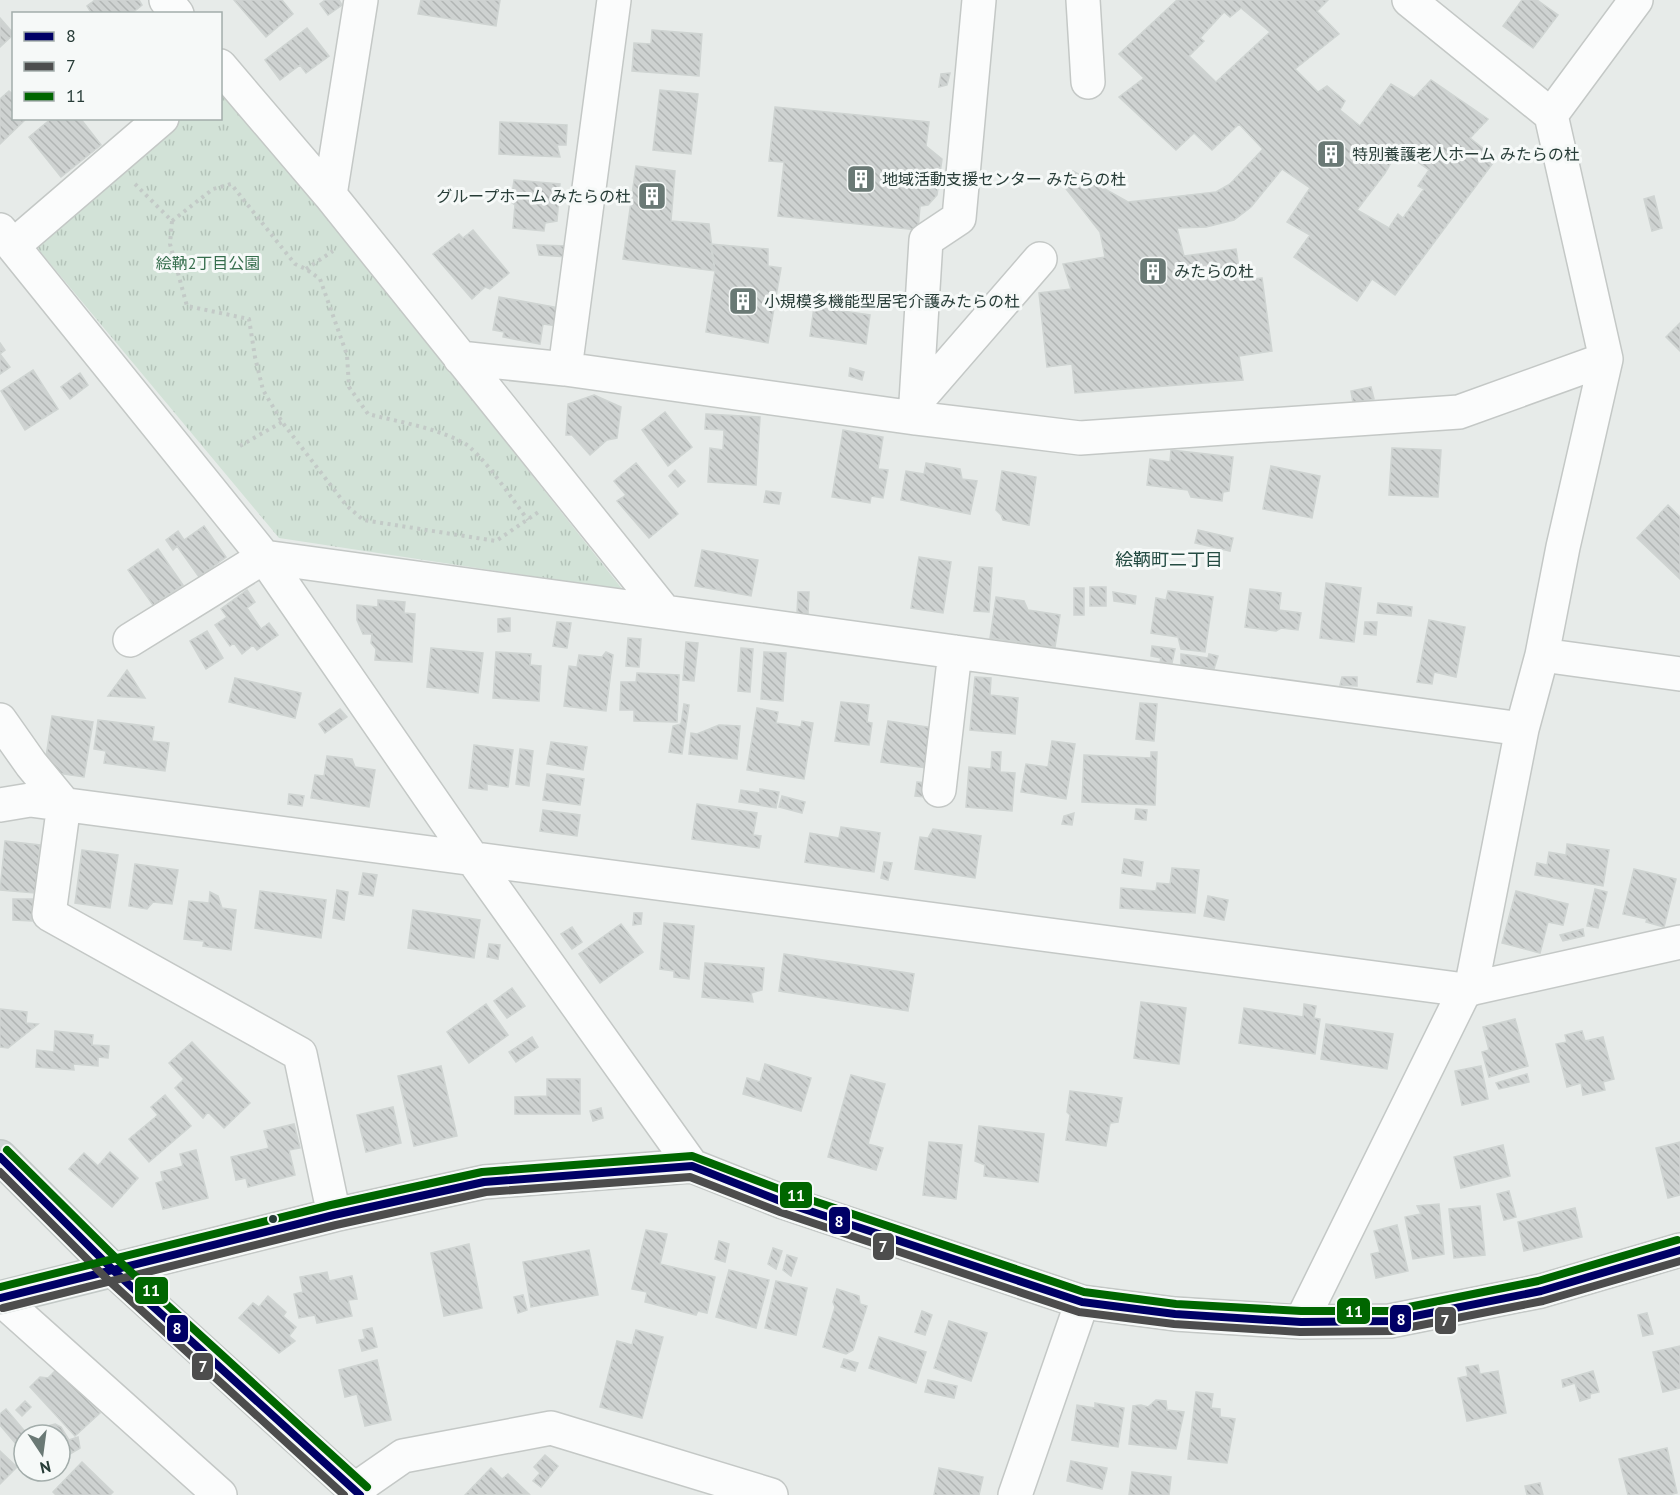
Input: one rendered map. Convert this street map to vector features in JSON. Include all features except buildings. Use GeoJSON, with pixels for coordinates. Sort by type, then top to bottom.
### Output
{"type":"FeatureCollection","features":[{"type":"Feature","properties":{"kind":"main road"},"geometry":{"type":"LineString","coordinates":[[0,1157],[113,1270]]}},
{"type":"Feature","properties":{"kind":"main road"},"geometry":{"type":"LineString","coordinates":[[0,1298],[113,1270]]}},
{"type":"Feature","properties":{"kind":"street"},"geometry":{"type":"LineString","coordinates":[[166,0],[175,12]]}},
{"type":"Feature","properties":{"kind":"street"},"geometry":{"type":"LineString","coordinates":[[330,195],[361,0]]}},
{"type":"Feature","properties":{"kind":"street"},"geometry":{"type":"LineString","coordinates":[[565,369],[614,0]]}},
{"type":"Feature","properties":{"kind":"street"},"geometry":{"type":"LineString","coordinates":[[915,410],[926,240],[958,218],[979,0]]}},
{"type":"Feature","properties":{"kind":"street"},"geometry":{"type":"LineString","coordinates":[[1083,0],[1088,82]]}},
{"type":"Feature","properties":{"kind":"street"},"geometry":{"type":"LineString","coordinates":[[1301,1322],[1468,990],[1522,729],[1542,655],[1563,547],[1606,359],[1551,116],[1410,0]]}},
{"type":"Feature","properties":{"kind":"street"},"geometry":{"type":"LineString","coordinates":[[1551,116],[1636,0]]}},
{"type":"Feature","properties":{"kind":"street"},"geometry":{"type":"LineString","coordinates":[[222,68],[330,195],[664,610]]}},
{"type":"Feature","properties":{"kind":"street"},"geometry":{"type":"LineString","coordinates":[[159,120],[7,238],[264,556],[472,858],[692,1166]]}},
{"type":"Feature","properties":{"kind":"street"},"geometry":{"type":"LineString","coordinates":[[915,410],[1040,259]]}},
{"type":"Feature","properties":{"kind":"street"},"geometry":{"type":"LineString","coordinates":[[460,358],[915,410],[1080,438],[1459,412],[1606,359]]}},
{"type":"Feature","properties":{"kind":"street"},"geometry":{"type":"LineString","coordinates":[[130,640],[264,556],[1522,729]]}},
{"type":"Feature","properties":{"kind":"street"},"geometry":{"type":"LineString","coordinates":[[939,790],[955,652]]}},
{"type":"Feature","properties":{"kind":"street"},"geometry":{"type":"LineString","coordinates":[[1542,655],[1680,674]]}},
{"type":"Feature","properties":{"kind":"street"},"geometry":{"type":"LineString","coordinates":[[0,720],[31,764],[64,804],[49,914],[300,1054],[334,1215]]}},
{"type":"Feature","properties":{"kind":"street"},"geometry":{"type":"LineString","coordinates":[[0,805],[30,800],[64,804],[1468,990],[1680,942]]}},
{"type":"Feature","properties":{"kind":"street"},"geometry":{"type":"LineString","coordinates":[[113,1270],[334,1215],[484,1182],[692,1166],[783,1202],[1082,1302],[1175,1314],[1301,1322],[1390,1321],[1541,1291],[1680,1250]]}},
{"type":"Feature","properties":{"kind":"street"},"geometry":{"type":"LineString","coordinates":[[113,1270],[357,1492],[403,1456],[551,1428],[771,1495]]}},
{"type":"Feature","properties":{"kind":"street"},"geometry":{"type":"LineString","coordinates":[[0,1298],[220,1495]]}},
{"type":"Feature","properties":{"kind":"street"},"geometry":{"type":"LineString","coordinates":[[1015,1495],[1082,1302]]}},
{"type":"Feature","properties":{"kind":"path"},"geometry":{"type":"LineString","coordinates":[[132,182],[172,221]]}},
{"type":"Feature","properties":{"kind":"path"},"geometry":{"type":"LineString","coordinates":[[528,520],[477,454],[463,442],[368,414],[350,387],[347,355],[320,279],[295,264],[231,184],[213,189],[172,221],[170,244],[187,306],[249,319],[263,390],[282,422],[346,505],[363,520],[496,541],[528,520],[543,509]]}},
{"type":"Feature","properties":{"kind":"path"},"geometry":{"type":"LineString","coordinates":[[306,269],[334,250]]}},
{"type":"Feature","properties":{"kind":"path"},"geometry":{"type":"LineString","coordinates":[[240,446],[282,422]]}},
{"type":"Feature","properties":{"kind":"green space","name":"絵靹2丁目公園"},"geometry":{"type":"Polygon","coordinates":[[[222,84],[623,590],[279,538],[33,243],[180,120],[222,120],[222,84]]]}},
{"type":"Feature","properties":{"kind":"transit line","name":"11"},"geometry":{"type":"LineString","coordinates":[[7,1150],[120,1262],[367,1487]]}},
{"type":"Feature","properties":{"kind":"transit line","name":"11"},"geometry":{"type":"LineString","coordinates":[[0,1287],[331,1205],[482,1172],[692,1156],[787,1192],[1084,1292],[1176,1304],[1301,1311],[1389,1311],[1538,1281],[1677,1240]]}},
{"type":"Feature","properties":{"kind":"transit line","name":"8"},"geometry":{"type":"LineString","coordinates":[[0,1157],[113,1270],[360,1495]]}},
{"type":"Feature","properties":{"kind":"transit line","name":"8"},"geometry":{"type":"LineString","coordinates":[[0,1298],[334,1215],[484,1182],[692,1166],[783,1202],[1082,1302],[1175,1314],[1301,1322],[1390,1321],[1541,1291],[1680,1250]]}},
{"type":"Feature","properties":{"kind":"transit line","name":"7"},"geometry":{"type":"LineString","coordinates":[[0,1172],[106,1278],[344,1495]]}},
{"type":"Feature","properties":{"kind":"transit line","name":"7"},"geometry":{"type":"LineString","coordinates":[[3,1308],[336,1225],[486,1192],[690,1177],[780,1212],[1079,1312],[1174,1324],[1300,1332],[1391,1331],[1543,1301],[1680,1261]]}},
{"type":"Feature","properties":{"kind":"place","name":"特別養護老人ホーム みたらの杜"},"geometry":{"type":"Point","coordinates":[1331,154]}},
{"type":"Feature","properties":{"kind":"place","name":"地域活動支援センター みたらの杜"},"geometry":{"type":"Point","coordinates":[861,179]}},
{"type":"Feature","properties":{"kind":"place","name":"グループホーム みたらの杜"},"geometry":{"type":"Point","coordinates":[652,196]}},
{"type":"Feature","properties":{"kind":"place","name":"みたらの杜"},"geometry":{"type":"Point","coordinates":[1153,271]}},
{"type":"Feature","properties":{"kind":"place","name":"小規模多機能型居宅介護みたらの杜"},"geometry":{"type":"Point","coordinates":[743,301]}},
{"type":"Feature","properties":{"kind":"district","name":"絵鞆町二丁目"},"geometry":{"type":"Point","coordinates":[1169,560]}}]}
